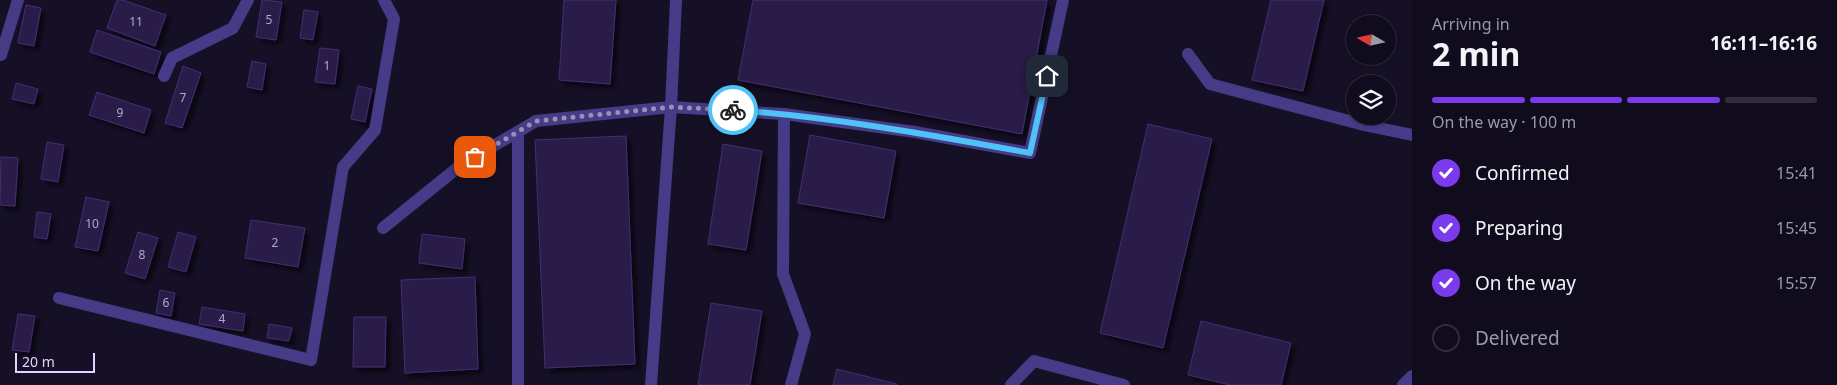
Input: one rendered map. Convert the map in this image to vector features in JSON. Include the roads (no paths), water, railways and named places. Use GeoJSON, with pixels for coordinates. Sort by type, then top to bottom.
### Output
{"type":"FeatureCollection","features":[{"type":"Feature","properties":{"kind":"lane"},"geometry":{"type":"LineString","coordinates":[[1,55],[18,0]]}},
{"type":"Feature","properties":{"kind":"lane"},"geometry":{"type":"LineString","coordinates":[[164,76],[172,58],[233,28],[248,0]]}},
{"type":"Feature","properties":{"kind":"lane"},"geometry":{"type":"LineString","coordinates":[[59,298],[311,360],[343,167],[375,130],[394,18],[384,0]]}},
{"type":"Feature","properties":{"kind":"lane"},"geometry":{"type":"LineString","coordinates":[[651,385],[671,107],[676,0]]}},
{"type":"Feature","properties":{"kind":"lane"},"geometry":{"type":"LineString","coordinates":[[383,228],[461,165],[536,121],[671,107],[784,114],[915,132],[1030,153],[1064,0]]}},
{"type":"Feature","properties":{"kind":"lane"},"geometry":{"type":"LineString","coordinates":[[1188,54],[1210,84],[1364,125],[1412,135]]}},
{"type":"Feature","properties":{"kind":"lane"},"geometry":{"type":"LineString","coordinates":[[784,114],[783,274],[805,334],[791,385]]}},
{"type":"Feature","properties":{"kind":"lane"},"geometry":{"type":"LineString","coordinates":[[518,132],[518,385]]}},
{"type":"Feature","properties":{"kind":"lane"},"geometry":{"type":"LineString","coordinates":[[1011,385],[1034,361],[1124,385]]}},
{"type":"Feature","properties":{"kind":"lane"},"geometry":{"type":"LineString","coordinates":[[1403,385],[1412,376]]}}]}
